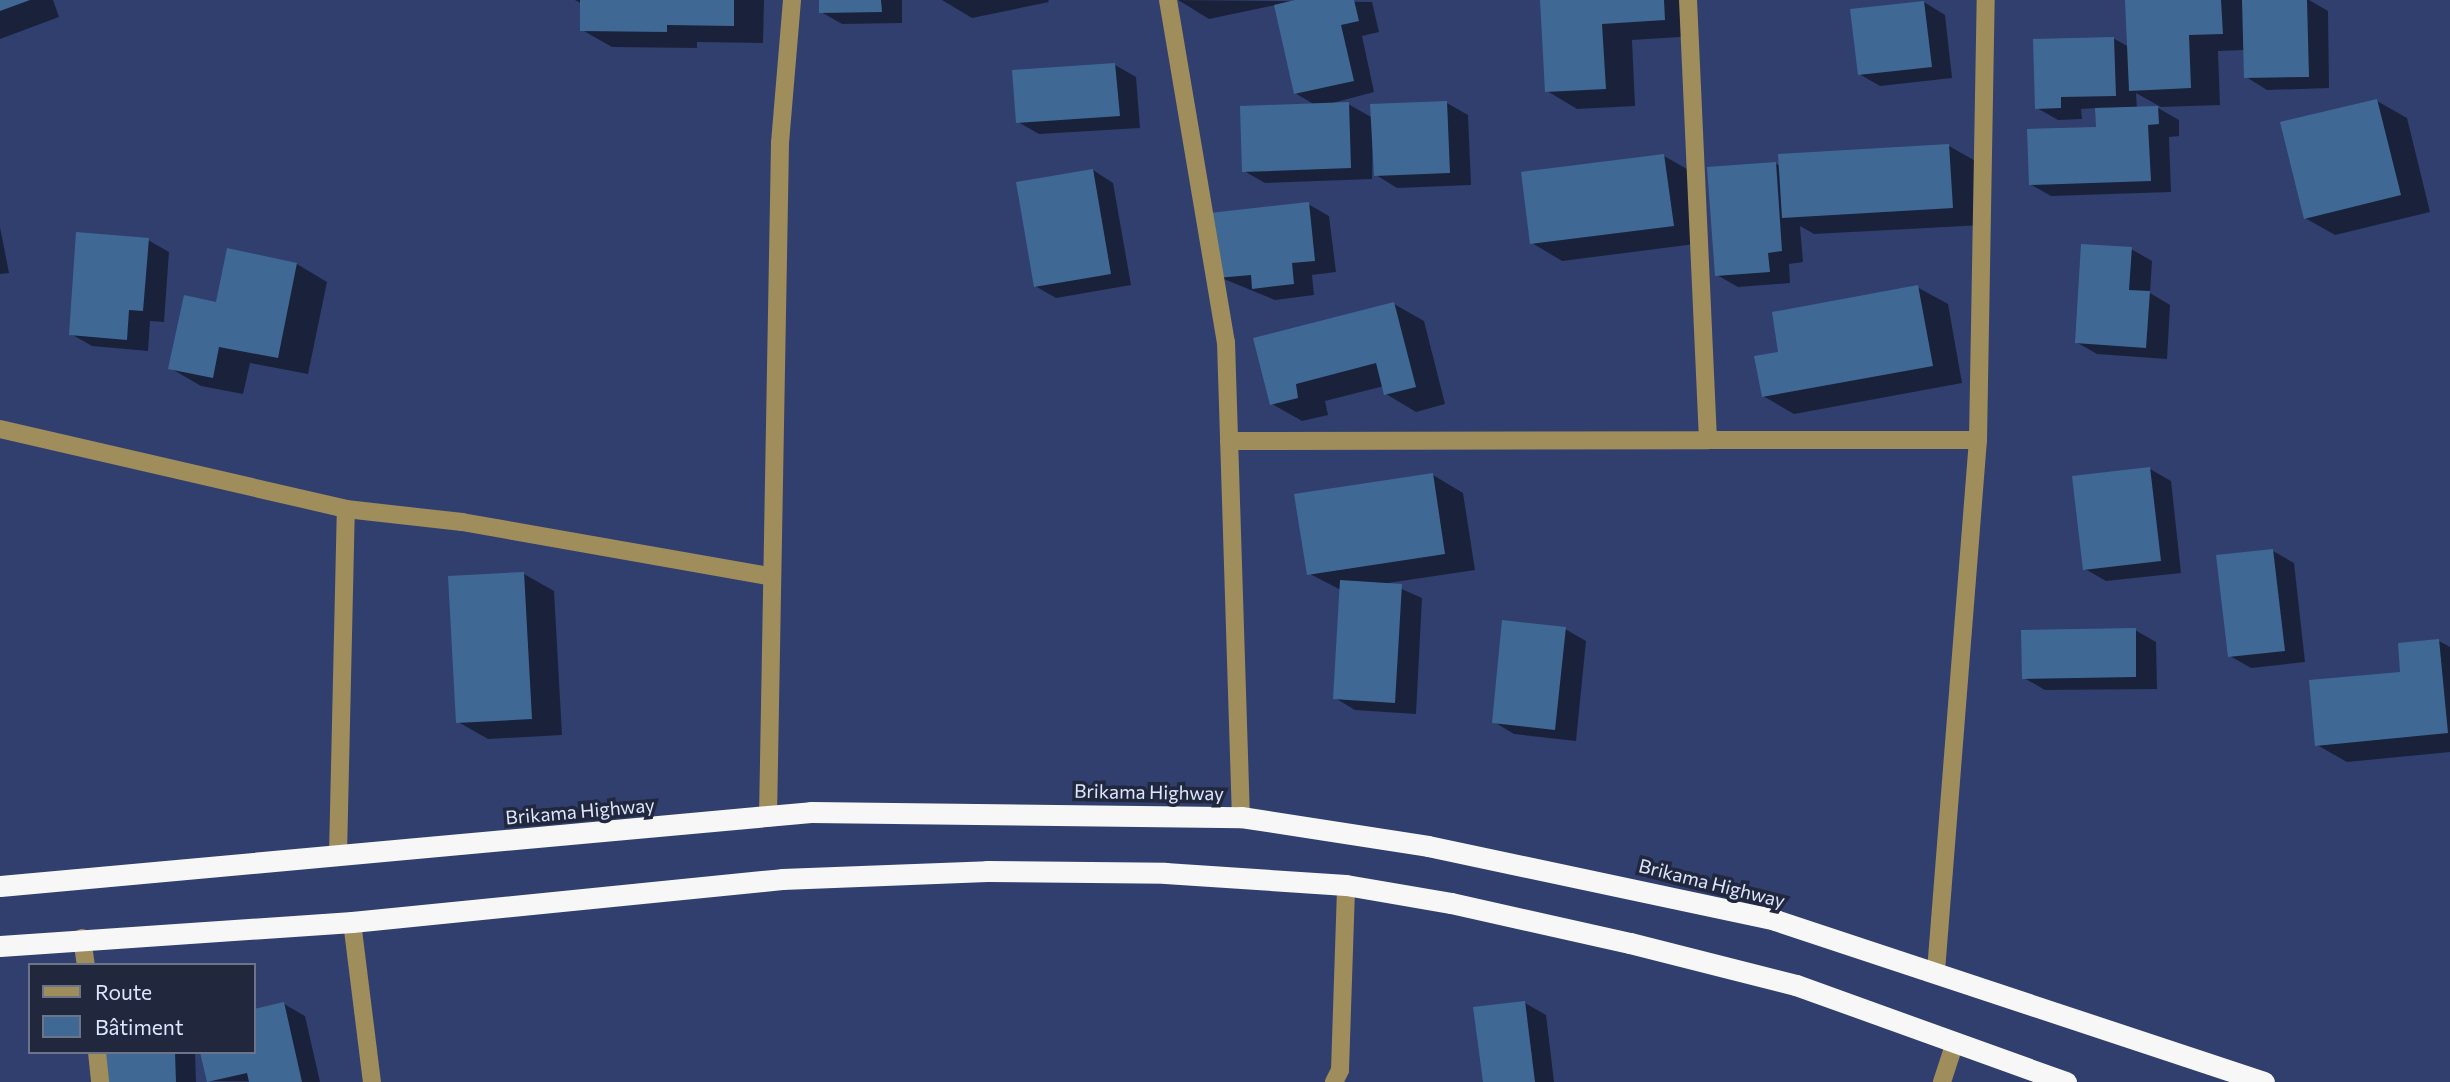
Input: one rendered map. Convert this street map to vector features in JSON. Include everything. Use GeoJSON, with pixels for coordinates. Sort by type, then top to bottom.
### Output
{"type":"FeatureCollection","features":[{"type":"Feature","properties":{"kind":"highway","name":"Brikama Highway"},"geometry":{"type":"LineString","coordinates":[[0,886],[811,812],[1241,817],[1428,846],[1658,892],[1775,920],[1936,971],[2264,1082]]}},
{"type":"Feature","properties":{"kind":"highway"},"geometry":{"type":"LineString","coordinates":[[0,946],[82,938],[352,922],[782,879],[987,871],[1165,873],[1346,885],[1464,906],[1796,985],[1954,1045],[2066,1082]]}},
{"type":"Feature","properties":{"kind":"street"},"geometry":{"type":"LineString","coordinates":[[768,818],[769,576],[780,143],[792,0]]}},
{"type":"Feature","properties":{"kind":"street"},"geometry":{"type":"LineString","coordinates":[[1168,0],[1226,342],[1241,817]]}},
{"type":"Feature","properties":{"kind":"street"},"geometry":{"type":"LineString","coordinates":[[1688,0],[1708,440]]}},
{"type":"Feature","properties":{"kind":"street"},"geometry":{"type":"LineString","coordinates":[[1936,971],[1978,440],[1986,0]]}},
{"type":"Feature","properties":{"kind":"street"},"geometry":{"type":"LineString","coordinates":[[0,429],[346,509],[462,522],[769,576]]}},
{"type":"Feature","properties":{"kind":"street"},"geometry":{"type":"LineString","coordinates":[[1229,441],[1978,440]]}},
{"type":"Feature","properties":{"kind":"street"},"geometry":{"type":"LineString","coordinates":[[338,855],[346,509]]}},
{"type":"Feature","properties":{"kind":"street"},"geometry":{"type":"LineString","coordinates":[[1334,1082],[1340,1070],[1346,885]]}},
{"type":"Feature","properties":{"kind":"street"},"geometry":{"type":"LineString","coordinates":[[352,922],[372,1082]]}},
{"type":"Feature","properties":{"kind":"street"},"geometry":{"type":"LineString","coordinates":[[82,938],[86,963]]}},
{"type":"Feature","properties":{"kind":"street"},"geometry":{"type":"LineString","coordinates":[[1942,1082],[1954,1045]]}},
{"type":"Feature","properties":{"kind":"street"},"geometry":{"type":"LineString","coordinates":[[97,1054],[100,1082]]}},
{"type":"Feature","properties":{"kind":"building"},"geometry":{"type":"Polygon","coordinates":[[[0,0],[30,0],[0,11],[0,0]]]}},
{"type":"Feature","properties":{"kind":"building"},"geometry":{"type":"Polygon","coordinates":[[[580,0],[734,0],[734,26],[667,25],[667,32],[580,31],[580,0]]]}},
{"type":"Feature","properties":{"kind":"building"},"geometry":{"type":"Polygon","coordinates":[[[819,0],[881,0],[882,12],[819,13],[819,0]]]}},
{"type":"Feature","properties":{"kind":"building"},"geometry":{"type":"Polygon","coordinates":[[[1295,0],[1354,0],[1359,21],[1341,25],[1354,81],[1294,94],[1274,5],[1295,0]]]}},
{"type":"Feature","properties":{"kind":"building"},"geometry":{"type":"Polygon","coordinates":[[[1540,0],[1664,0],[1665,20],[1602,24],[1606,89],[1545,92],[1540,0]]]}},
{"type":"Feature","properties":{"kind":"building"},"geometry":{"type":"Polygon","coordinates":[[[2125,0],[2221,0],[2223,34],[2189,35],[2191,88],[2129,91],[2125,0]]]}},
{"type":"Feature","properties":{"kind":"building"},"geometry":{"type":"Polygon","coordinates":[[[2242,0],[2307,0],[2309,77],[2244,78],[2242,0]]]}},
{"type":"Feature","properties":{"kind":"building"},"geometry":{"type":"Polygon","coordinates":[[[1924,1],[1932,67],[1858,75],[1850,9],[1924,1]]]}},
{"type":"Feature","properties":{"kind":"building"},"geometry":{"type":"Polygon","coordinates":[[[2114,37],[2116,96],[2061,97],[2061,108],[2035,109],[2033,39],[2114,37]]]}},
{"type":"Feature","properties":{"kind":"building"},"geometry":{"type":"Polygon","coordinates":[[[1115,63],[1120,116],[1016,123],[1012,70],[1115,63]]]}},
{"type":"Feature","properties":{"kind":"building"},"geometry":{"type":"Polygon","coordinates":[[[2377,99],[2401,195],[2304,219],[2280,122],[2377,99]]]}},
{"type":"Feature","properties":{"kind":"building"},"geometry":{"type":"Polygon","coordinates":[[[1447,101],[1450,173],[1374,176],[1370,104],[1447,101]]]}},
{"type":"Feature","properties":{"kind":"building"},"geometry":{"type":"Polygon","coordinates":[[[1349,102],[1351,168],[1242,172],[1240,106],[1349,102]]]}},
{"type":"Feature","properties":{"kind":"building"},"geometry":{"type":"Polygon","coordinates":[[[2158,106],[2159,124],[2148,125],[2151,181],[2029,185],[2027,129],[2096,127],[2095,108],[2158,106]]]}},
{"type":"Feature","properties":{"kind":"building"},"geometry":{"type":"Polygon","coordinates":[[[1949,144],[1953,208],[1782,218],[1778,154],[1949,144]]]}},
{"type":"Feature","properties":{"kind":"building"},"geometry":{"type":"Polygon","coordinates":[[[1664,154],[1674,226],[1530,244],[1521,172],[1664,154]]]}},
{"type":"Feature","properties":{"kind":"building"},"geometry":{"type":"Polygon","coordinates":[[[1776,162],[1782,251],[1768,253],[1770,272],[1715,276],[1707,167],[1776,162]]]}},
{"type":"Feature","properties":{"kind":"building"},"geometry":{"type":"Polygon","coordinates":[[[1093,169],[1111,274],[1034,287],[1016,182],[1093,169]]]}},
{"type":"Feature","properties":{"kind":"building"},"geometry":{"type":"Polygon","coordinates":[[[1309,202],[1315,261],[1292,263],[1294,284],[1252,289],[1251,275],[1217,278],[1210,213],[1309,202]]]}},
{"type":"Feature","properties":{"kind":"building"},"geometry":{"type":"Polygon","coordinates":[[[76,232],[149,238],[143,311],[129,310],[127,340],[69,335],[76,232]]]}},
{"type":"Feature","properties":{"kind":"building"},"geometry":{"type":"Polygon","coordinates":[[[2081,244],[2132,247],[2129,290],[2150,291],[2146,348],[2075,343],[2081,244]]]}},
{"type":"Feature","properties":{"kind":"building"},"geometry":{"type":"Polygon","coordinates":[[[227,248],[297,263],[278,358],[219,347],[213,378],[168,369],[184,295],[216,302],[227,248]]]}},
{"type":"Feature","properties":{"kind":"building"},"geometry":{"type":"Polygon","coordinates":[[[1918,285],[1933,366],[1762,397],[1754,356],[1778,352],[1772,312],[1918,285]]]}},
{"type":"Feature","properties":{"kind":"building"},"geometry":{"type":"Polygon","coordinates":[[[1394,302],[1416,387],[1384,395],[1376,363],[1296,384],[1298,398],[1270,405],[1253,338],[1394,302]]]}},
{"type":"Feature","properties":{"kind":"building"},"geometry":{"type":"Polygon","coordinates":[[[2150,467],[2161,561],[2083,570],[2072,476],[2150,467]]]}},
{"type":"Feature","properties":{"kind":"building"},"geometry":{"type":"Polygon","coordinates":[[[1433,473],[1445,554],[1307,575],[1294,494],[1433,473]]]}},
{"type":"Feature","properties":{"kind":"building"},"geometry":{"type":"Polygon","coordinates":[[[2273,549],[2285,651],[2228,657],[2216,555],[2273,549]]]}},
{"type":"Feature","properties":{"kind":"building"},"geometry":{"type":"Polygon","coordinates":[[[524,572],[532,719],[456,723],[448,576],[524,572]]]}},
{"type":"Feature","properties":{"kind":"building"},"geometry":{"type":"Polygon","coordinates":[[[1340,580],[1402,584],[1395,703],[1333,699],[1340,580]]]}},
{"type":"Feature","properties":{"kind":"building"},"geometry":{"type":"Polygon","coordinates":[[[1502,620],[1566,627],[1555,730],[1492,723],[1502,620]]]}},
{"type":"Feature","properties":{"kind":"building"},"geometry":{"type":"Polygon","coordinates":[[[2136,628],[2136,677],[2022,679],[2021,630],[2136,628]]]}},
{"type":"Feature","properties":{"kind":"building"},"geometry":{"type":"Polygon","coordinates":[[[2439,639],[2448,733],[2315,746],[2309,680],[2400,672],[2398,643],[2439,639]]]}},
{"type":"Feature","properties":{"kind":"building"},"geometry":{"type":"Polygon","coordinates":[[[1525,1001],[1535,1082],[1483,1082],[1473,1007],[1525,1001]]]}},
{"type":"Feature","properties":{"kind":"building"},"geometry":{"type":"Polygon","coordinates":[[[284,1002],[302,1082],[249,1082],[247,1073],[207,1082],[200,1054],[256,1054],[256,1009],[284,1002]]]}},
{"type":"Feature","properties":{"kind":"building"},"geometry":{"type":"Polygon","coordinates":[[[102,1054],[175,1054],[176,1082],[103,1082],[102,1054]]]}}]}
